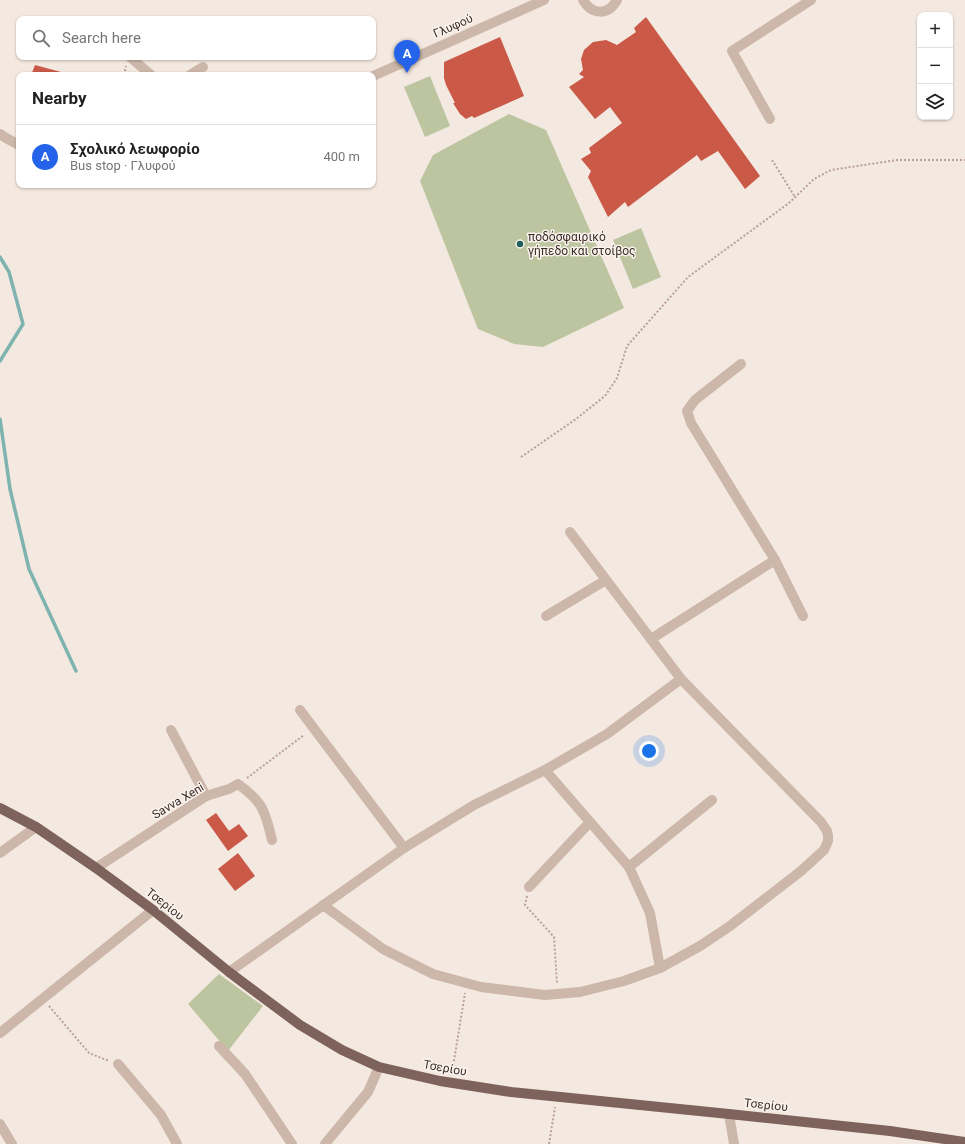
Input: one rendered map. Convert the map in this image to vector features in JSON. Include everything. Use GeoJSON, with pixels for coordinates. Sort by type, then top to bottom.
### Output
{"type":"FeatureCollection","features":[{"type":"Feature","properties":{"kind":"main road","name":"Τσερίου"},"geometry":{"type":"LineString","coordinates":[[0,808],[36,827],[96,868],[152,910],[229,972],[300,1025],[342,1050],[379,1067],[450,1082],[512,1092],[729,1114],[965,1142]]}},
{"type":"Feature","properties":{"kind":"street","name":"Γλυφού"},"geometry":{"type":"LineString","coordinates":[[376,75],[544,0]]}},
{"type":"Feature","properties":{"kind":"street"},"geometry":{"type":"LineString","coordinates":[[583,0],[587,7],[595,12],[605,11],[613,6],[617,0]]}},
{"type":"Feature","properties":{"kind":"street"},"geometry":{"type":"LineString","coordinates":[[770,119],[732,51],[811,0]]}},
{"type":"Feature","properties":{"kind":"street"},"geometry":{"type":"LineString","coordinates":[[134,60],[148,72]]}},
{"type":"Feature","properties":{"kind":"street"},"geometry":{"type":"LineString","coordinates":[[194,72],[202,67]]}},
{"type":"Feature","properties":{"kind":"street"},"geometry":{"type":"LineString","coordinates":[[0,134],[16,143]]}},
{"type":"Feature","properties":{"kind":"street"},"geometry":{"type":"LineString","coordinates":[[741,364],[695,400],[687,411],[691,423],[775,560],[803,616]]}},
{"type":"Feature","properties":{"kind":"street"},"geometry":{"type":"LineString","coordinates":[[322,904],[383,949],[433,974],[482,987],[545,995],[580,992],[624,981],[660,968],[700,946],[730,926],[802,871],[824,850],[828,841],[827,831],[821,822],[681,679],[570,532]]}},
{"type":"Feature","properties":{"kind":"street"},"geometry":{"type":"LineString","coordinates":[[651,639],[775,560]]}},
{"type":"Feature","properties":{"kind":"street"},"geometry":{"type":"LineString","coordinates":[[546,616],[606,580]]}},
{"type":"Feature","properties":{"kind":"street"},"geometry":{"type":"LineString","coordinates":[[229,972],[322,904],[404,848],[474,805],[545,770],[607,734],[681,679]]}},
{"type":"Feature","properties":{"kind":"street"},"geometry":{"type":"LineString","coordinates":[[300,710],[404,848]]}},
{"type":"Feature","properties":{"kind":"street"},"geometry":{"type":"LineString","coordinates":[[171,730],[206,796]]}},
{"type":"Feature","properties":{"kind":"street"},"geometry":{"type":"LineString","coordinates":[[545,770],[629,867],[650,913],[660,968]]}},
{"type":"Feature","properties":{"kind":"street"},"geometry":{"type":"LineString","coordinates":[[238,784],[253,795],[263,810],[272,840]]}},
{"type":"Feature","properties":{"kind":"street","name":"Savva Xeni"},"geometry":{"type":"LineString","coordinates":[[96,868],[206,796],[229,789],[238,784]]}},
{"type":"Feature","properties":{"kind":"street"},"geometry":{"type":"LineString","coordinates":[[629,867],[712,800]]}},
{"type":"Feature","properties":{"kind":"street"},"geometry":{"type":"LineString","coordinates":[[529,887],[590,822]]}},
{"type":"Feature","properties":{"kind":"street"},"geometry":{"type":"LineString","coordinates":[[0,852],[36,827]]}},
{"type":"Feature","properties":{"kind":"street"},"geometry":{"type":"LineString","coordinates":[[0,1032],[152,910]]}},
{"type":"Feature","properties":{"kind":"street"},"geometry":{"type":"LineString","coordinates":[[219,1046],[245,1074],[292,1144]]}},
{"type":"Feature","properties":{"kind":"street"},"geometry":{"type":"LineString","coordinates":[[118,1064],[160,1115],[177,1144]]}},
{"type":"Feature","properties":{"kind":"street"},"geometry":{"type":"LineString","coordinates":[[325,1144],[368,1092],[379,1067]]}},
{"type":"Feature","properties":{"kind":"street"},"geometry":{"type":"LineString","coordinates":[[729,1114],[734,1144]]}},
{"type":"Feature","properties":{"kind":"street"},"geometry":{"type":"LineString","coordinates":[[0,1124],[12,1144]]}},
{"type":"Feature","properties":{"kind":"path"},"geometry":{"type":"LineString","coordinates":[[772,160],[795,197]]}},
{"type":"Feature","properties":{"kind":"path"},"geometry":{"type":"LineString","coordinates":[[522,457],[576,419],[605,396],[617,378],[627,346],[688,277],[789,203],[814,179],[831,170],[897,160],[965,160]]}},
{"type":"Feature","properties":{"kind":"path"},"geometry":{"type":"LineString","coordinates":[[238,784],[314,728]]}},
{"type":"Feature","properties":{"kind":"path"},"geometry":{"type":"LineString","coordinates":[[529,887],[525,905],[554,937],[558,994]]}},
{"type":"Feature","properties":{"kind":"path"},"geometry":{"type":"LineString","coordinates":[[450,1082],[467,983]]}},
{"type":"Feature","properties":{"kind":"path"},"geometry":{"type":"LineString","coordinates":[[42,998],[89,1053],[118,1064]]}},
{"type":"Feature","properties":{"kind":"path"},"geometry":{"type":"LineString","coordinates":[[549,1144],[557,1096]]}},
{"type":"Feature","properties":{"kind":"green space"},"geometry":{"type":"Polygon","coordinates":[[[430,76],[450,126],[425,137],[404,87],[430,76]]]}},
{"type":"Feature","properties":{"kind":"green space","name":"ποδόσφαιρικό γήπεδο και στοίβος"},"geometry":{"type":"Polygon","coordinates":[[[509,114],[546,130],[624,308],[543,347],[514,344],[478,329],[420,181],[433,155],[509,114]]]}},
{"type":"Feature","properties":{"kind":"green space"},"geometry":{"type":"Polygon","coordinates":[[[641,228],[661,277],[633,289],[613,240],[641,228]]]}},
{"type":"Feature","properties":{"kind":"green space"},"geometry":{"type":"Polygon","coordinates":[[[219,974],[263,1006],[228,1051],[188,1004],[219,974]]]}},
{"type":"Feature","properties":{"kind":"building"},"geometry":{"type":"Polygon","coordinates":[[[646,17],[760,176],[745,189],[718,151],[701,161],[697,155],[628,207],[625,202],[608,217],[588,177],[591,171],[581,159],[591,153],[589,148],[622,123],[610,107],[595,119],[569,87],[584,77],[579,74],[583,70],[581,59],[584,50],[593,42],[606,40],[617,45],[636,32],[634,28],[646,17]]]}},
{"type":"Feature","properties":{"kind":"building"},"geometry":{"type":"Polygon","coordinates":[[[500,37],[524,96],[474,118],[472,116],[466,119],[460,114],[453,103],[455,103],[446,85],[444,78],[444,62],[500,37]]]}},
{"type":"Feature","properties":{"kind":"building"},"geometry":{"type":"Polygon","coordinates":[[[35,65],[61,72],[32,72],[35,65]]]}},
{"type":"Feature","properties":{"kind":"building"},"geometry":{"type":"Polygon","coordinates":[[[216,813],[229,831],[239,824],[248,836],[228,851],[206,820],[216,813]]]}},
{"type":"Feature","properties":{"kind":"building"},"geometry":{"type":"Polygon","coordinates":[[[238,853],[255,876],[235,891],[218,869],[238,853]]]}},
{"type":"Feature","properties":{"kind":"waterway"},"geometry":{"type":"LineString","coordinates":[[0,257],[9,272],[23,324],[0,361]]}},
{"type":"Feature","properties":{"kind":"waterway"},"geometry":{"type":"LineString","coordinates":[[0,419],[10,489],[29,569],[76,671]]}},
{"type":"Feature","properties":{"kind":"place","name":"Σχολικό λεωφορίο"},"geometry":{"type":"Point","coordinates":[407,73]}},
{"type":"Feature","properties":{"kind":"place","name":"ποδόσφαιρικό γήπεδο και στοίβος"},"geometry":{"type":"Point","coordinates":[520,244]}}]}
